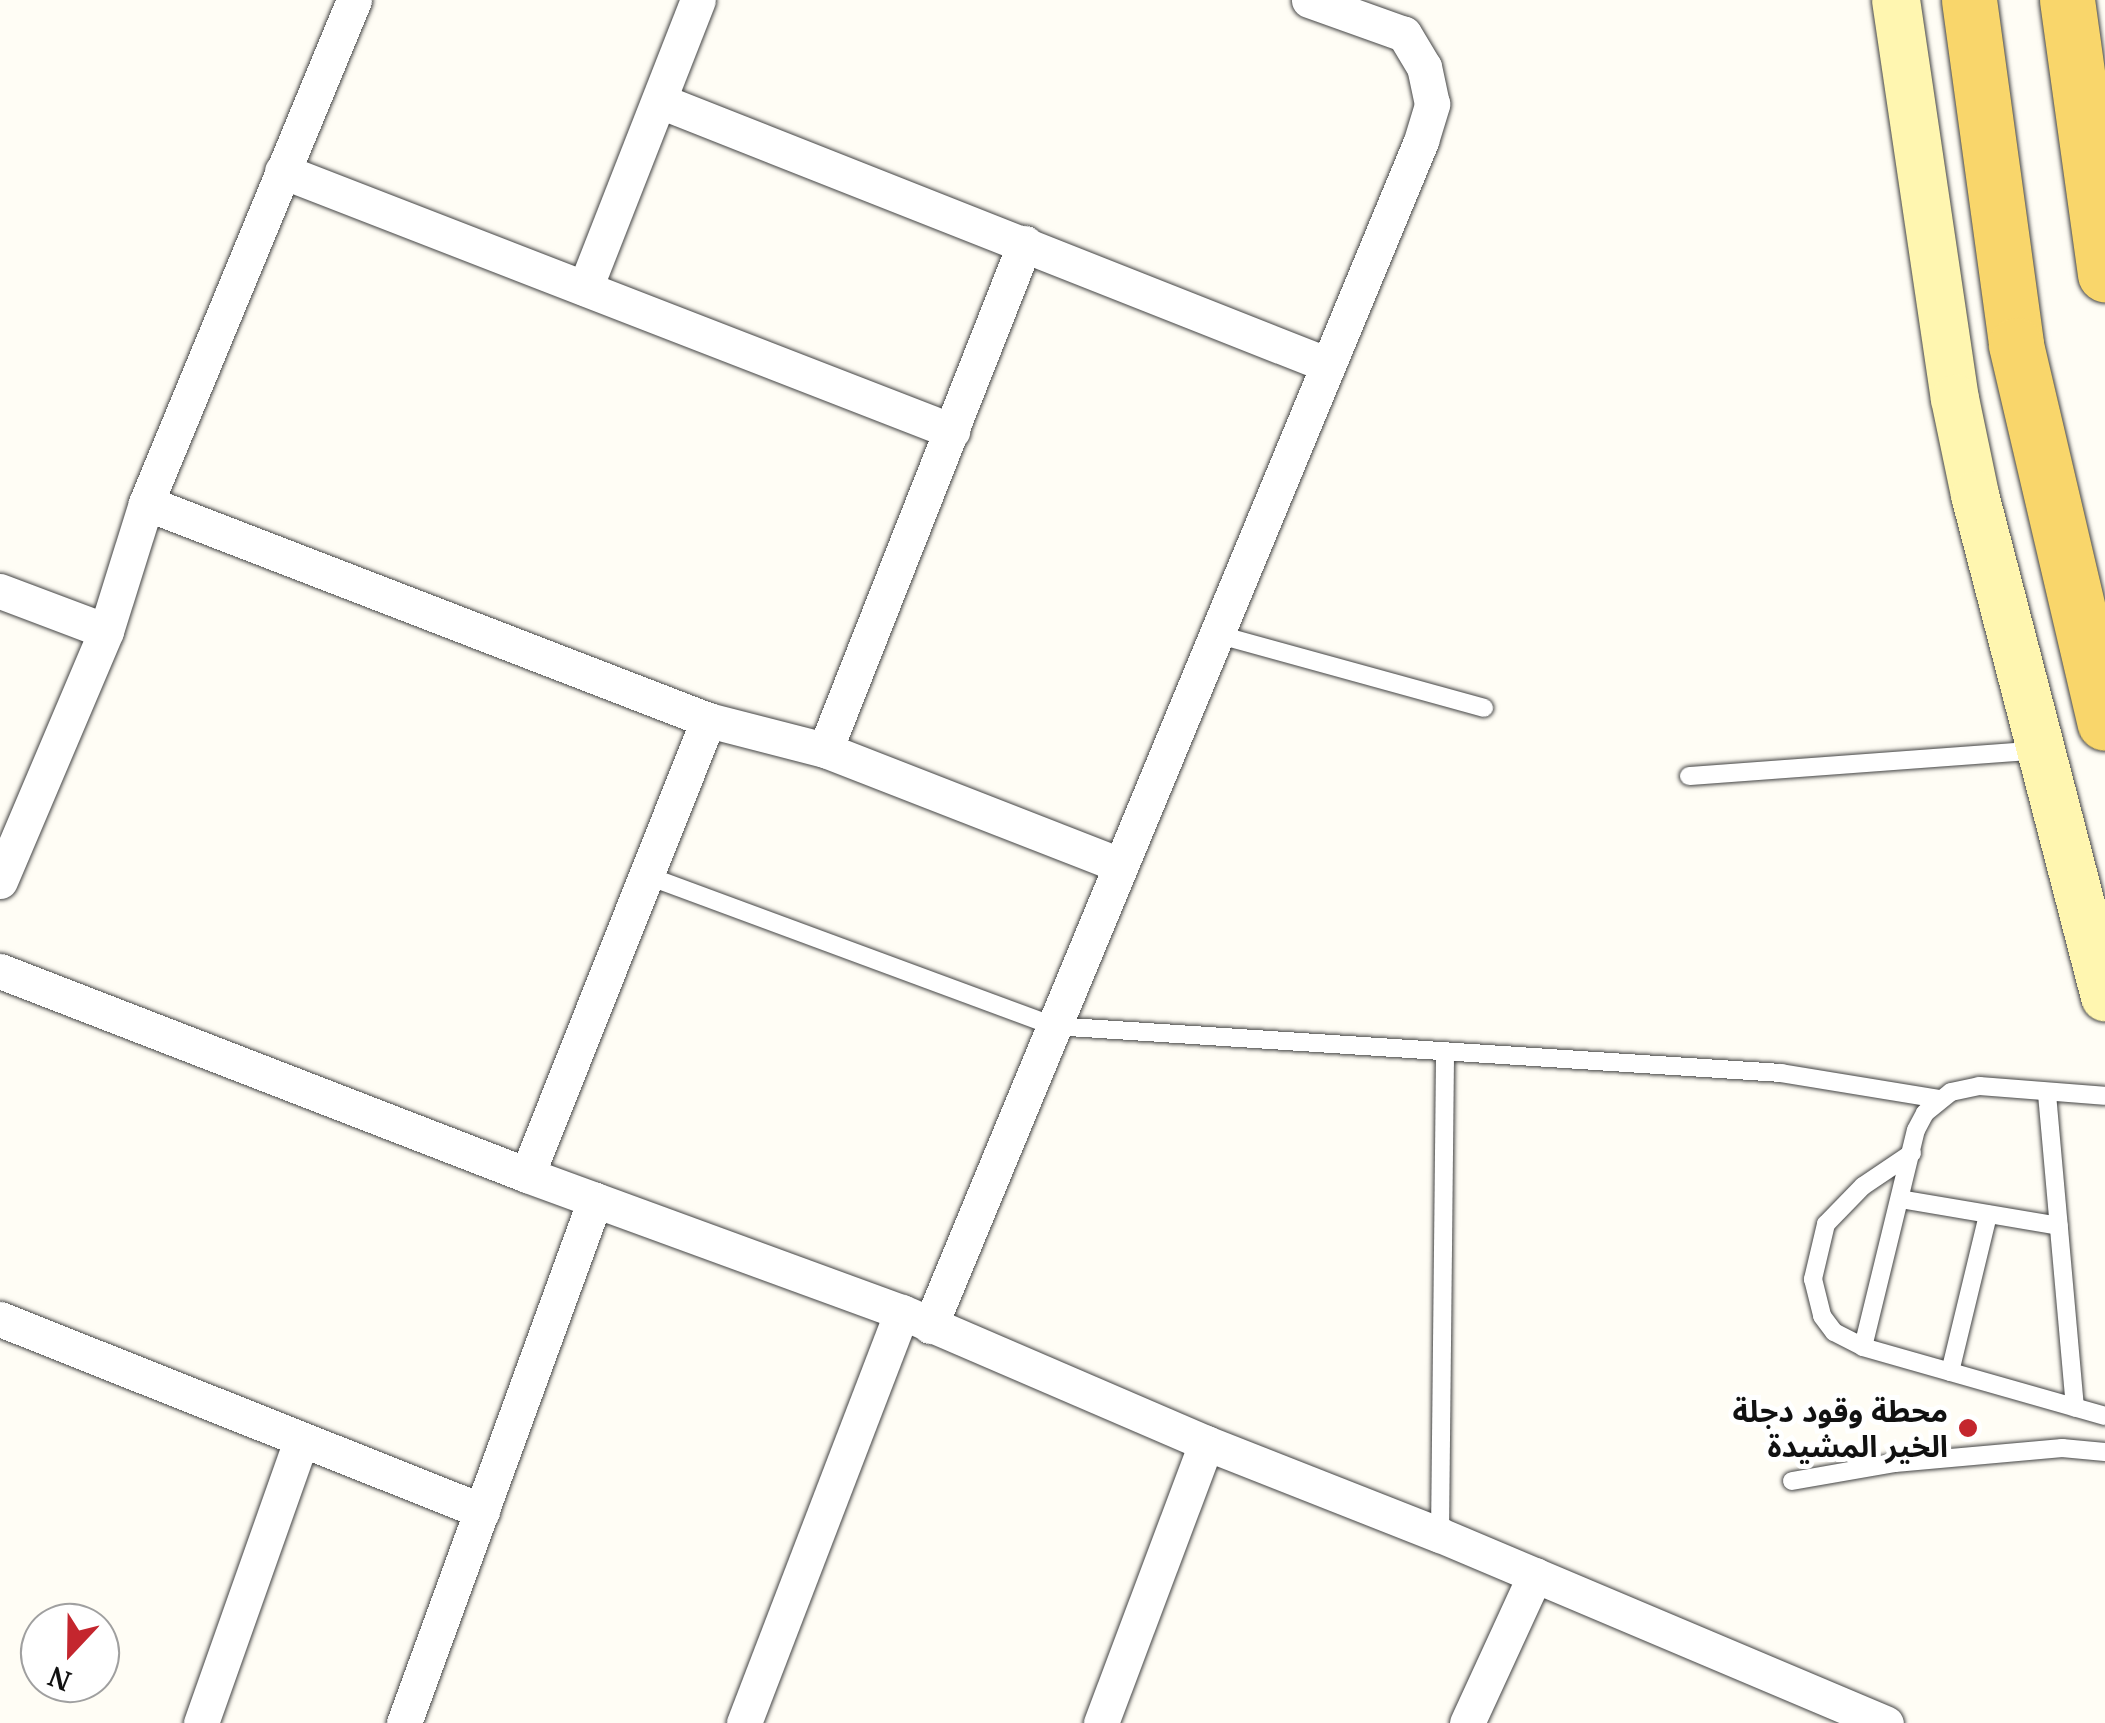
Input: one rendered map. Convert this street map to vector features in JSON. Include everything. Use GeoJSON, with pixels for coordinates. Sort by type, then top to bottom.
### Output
{"type":"FeatureCollection","features":[{"type":"Feature","properties":{"kind":"main road"},"geometry":{"type":"LineString","coordinates":[[1969,0],[2016,345],[2105,723]]}},
{"type":"Feature","properties":{"kind":"main road"},"geometry":{"type":"LineString","coordinates":[[2067,0],[2105,274]]}},
{"type":"Feature","properties":{"kind":"street"},"geometry":{"type":"LineString","coordinates":[[0,882],[106,631],[146,503],[354,0]]}},
{"type":"Feature","properties":{"kind":"street"},"geometry":{"type":"LineString","coordinates":[[585,288],[698,0]]}},
{"type":"Feature","properties":{"kind":"street"},"geometry":{"type":"LineString","coordinates":[[1309,0],[1404,34]]}},
{"type":"Feature","properties":{"kind":"street"},"geometry":{"type":"LineString","coordinates":[[744,1723],[916,1319],[1053,1026],[1422,141],[1432,104],[1424,68],[1404,34],[1394,0]]}},
{"type":"Feature","properties":{"kind":"street"},"geometry":{"type":"LineString","coordinates":[[1896,0],[1954,399],[2105,996]]}},
{"type":"Feature","properties":{"kind":"street"},"geometry":{"type":"LineString","coordinates":[[660,101],[1328,366]]}},
{"type":"Feature","properties":{"kind":"street"},"geometry":{"type":"LineString","coordinates":[[282,172],[952,431]]}},
{"type":"Feature","properties":{"kind":"street"},"geometry":{"type":"LineString","coordinates":[[825,750],[1025,243]]}},
{"type":"Feature","properties":{"kind":"street"},"geometry":{"type":"LineString","coordinates":[[146,503],[708,720],[825,750],[1120,866]]}},
{"type":"Feature","properties":{"kind":"street"},"geometry":{"type":"LineString","coordinates":[[0,591],[106,631]]}},
{"type":"Feature","properties":{"kind":"street"},"geometry":{"type":"LineString","coordinates":[[527,1175],[708,720]]}},
{"type":"Feature","properties":{"kind":"street"},"geometry":{"type":"LineString","coordinates":[[0,971],[527,1175],[916,1319],[1886,1723]]}},
{"type":"Feature","properties":{"kind":"street"},"geometry":{"type":"LineString","coordinates":[[404,1723],[595,1200]]}},
{"type":"Feature","properties":{"kind":"street"},"geometry":{"type":"LineString","coordinates":[[0,1319],[482,1511]]}},
{"type":"Feature","properties":{"kind":"street"},"geometry":{"type":"LineString","coordinates":[[201,1723],[301,1441]]}},
{"type":"Feature","properties":{"kind":"street"},"geometry":{"type":"LineString","coordinates":[[1101,1723],[1206,1443]]}},
{"type":"Feature","properties":{"kind":"street"},"geometry":{"type":"LineString","coordinates":[[1467,1723],[1535,1574]]}},
{"type":"Feature","properties":{"kind":"lane"},"geometry":{"type":"LineString","coordinates":[[1216,634],[1484,708]]}},
{"type":"Feature","properties":{"kind":"lane"},"geometry":{"type":"LineString","coordinates":[[1688,776],[2041,750]]}},
{"type":"Feature","properties":{"kind":"lane"},"geometry":{"type":"LineString","coordinates":[[648,876],[1053,1026],[1781,1073],[1939,1099],[1978,1086],[2105,1096]]}},
{"type":"Feature","properties":{"kind":"lane"},"geometry":{"type":"LineString","coordinates":[[1440,1535],[1445,1051]]}},
{"type":"Feature","properties":{"kind":"lane"},"geometry":{"type":"LineString","coordinates":[[2046,1094],[2075,1408]]}},
{"type":"Feature","properties":{"kind":"lane"},"geometry":{"type":"LineString","coordinates":[[1863,1347],[1916,1130],[1939,1099]]}},
{"type":"Feature","properties":{"kind":"lane"},"geometry":{"type":"LineString","coordinates":[[1912,1153],[1837,1208],[1818,1241],[1813,1279],[1822,1316],[1834,1332],[1863,1347],[2105,1416]]}},
{"type":"Feature","properties":{"kind":"lane"},"geometry":{"type":"LineString","coordinates":[[1900,1199],[2059,1226]]}},
{"type":"Feature","properties":{"kind":"lane"},"geometry":{"type":"LineString","coordinates":[[1950,1372],[1988,1215]]}},
{"type":"Feature","properties":{"kind":"lane"},"geometry":{"type":"LineString","coordinates":[[1792,1481],[1895,1463],[2062,1448],[2105,1452]]}},
{"type":"Feature","properties":{"kind":"place","name":"محطة وقود دجلة الخير المشيدة"},"geometry":{"type":"Point","coordinates":[1968,1428]}}]}
